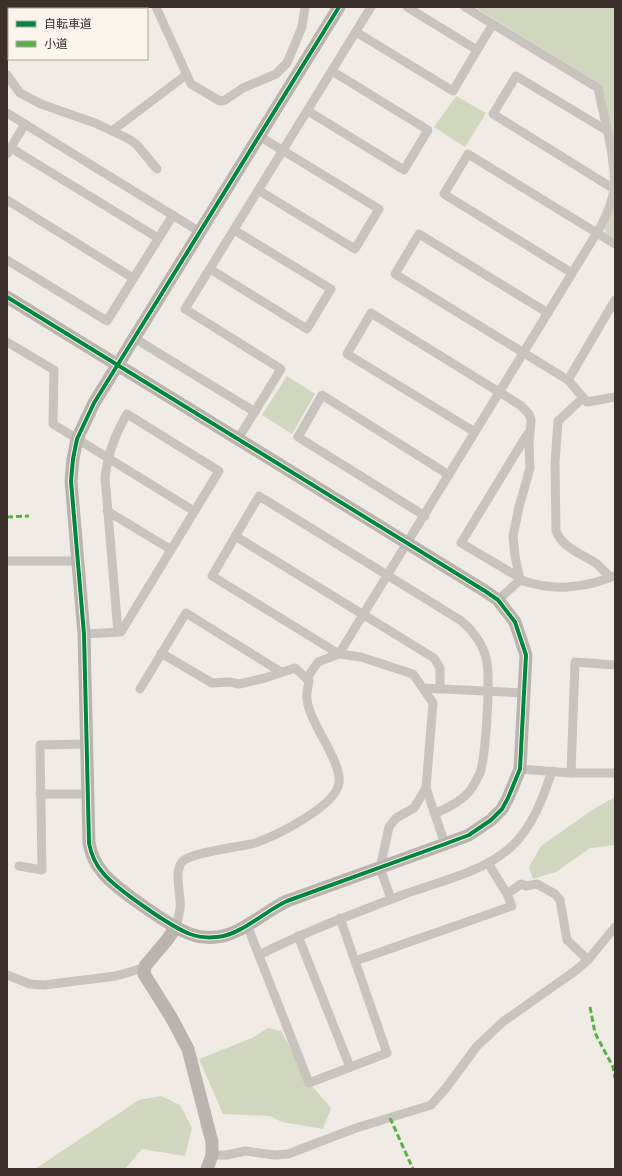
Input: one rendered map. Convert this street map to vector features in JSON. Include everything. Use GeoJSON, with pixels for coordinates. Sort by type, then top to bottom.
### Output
{"type":"FeatureCollection","features":[{"type":"Feature","properties":{"kind":"street"},"geometry":{"type":"LineString","coordinates":[[156,7],[191,84],[220,101],[225,100],[243,88],[276,74],[287,63],[302,27],[305,7]]}},
{"type":"Feature","properties":{"kind":"street"},"geometry":{"type":"LineString","coordinates":[[7,297],[118,365],[238,439],[486,591],[498,600],[515,622],[522,638],[526,655],[520,769],[502,809],[491,820],[469,835],[287,901],[270,909],[231,934],[218,937],[204,937],[190,934],[176,927],[110,882],[98,867],[88,843],[84,634],[71,481],[77,439],[85,420],[118,365],[134,338],[339,7]]}},
{"type":"Feature","properties":{"kind":"street"},"geometry":{"type":"LineString","coordinates":[[238,439],[281,369],[185,309],[371,7]]}},
{"type":"Feature","properties":{"kind":"street"},"geometry":{"type":"LineString","coordinates":[[407,7],[477,50]]}},
{"type":"Feature","properties":{"kind":"street"},"geometry":{"type":"LineString","coordinates":[[307,678],[318,662],[339,654],[425,516],[597,233],[609,209],[614,190],[614,173],[598,88],[466,7]]}},
{"type":"Feature","properties":{"kind":"street"},"geometry":{"type":"LineString","coordinates":[[356,32],[453,91],[493,24]]}},
{"type":"Feature","properties":{"kind":"street"},"geometry":{"type":"LineString","coordinates":[[308,111],[404,170],[428,130],[332,71]]}},
{"type":"Feature","properties":{"kind":"street"},"geometry":{"type":"LineString","coordinates":[[7,75],[20,93],[41,104],[96,123],[137,145],[157,169]]}},
{"type":"Feature","properties":{"kind":"street"},"geometry":{"type":"LineString","coordinates":[[112,131],[186,75]]}},
{"type":"Feature","properties":{"kind":"street"},"geometry":{"type":"LineString","coordinates":[[606,130],[516,76],[493,114],[614,190]]}},
{"type":"Feature","properties":{"kind":"street"},"geometry":{"type":"LineString","coordinates":[[7,113],[200,232]]}},
{"type":"Feature","properties":{"kind":"street"},"geometry":{"type":"LineString","coordinates":[[25,124],[9,151],[158,238]]}},
{"type":"Feature","properties":{"kind":"street"},"geometry":{"type":"LineString","coordinates":[[258,190],[355,249],[379,209],[259,136]]}},
{"type":"Feature","properties":{"kind":"street"},"geometry":{"type":"LineString","coordinates":[[572,273],[444,194],[468,154],[615,244]]}},
{"type":"Feature","properties":{"kind":"street"},"geometry":{"type":"LineString","coordinates":[[7,200],[133,278]]}},
{"type":"Feature","properties":{"kind":"street"},"geometry":{"type":"LineString","coordinates":[[7,260],[106,321],[173,215]]}},
{"type":"Feature","properties":{"kind":"street"},"geometry":{"type":"LineString","coordinates":[[210,269],[307,329],[331,290],[234,230]]}},
{"type":"Feature","properties":{"kind":"street"},"geometry":{"type":"LineString","coordinates":[[548,313],[419,234],[395,274],[568,380],[587,402],[615,396]]}},
{"type":"Feature","properties":{"kind":"street"},"geometry":{"type":"LineString","coordinates":[[568,380],[615,300]]}},
{"type":"Feature","properties":{"kind":"street"},"geometry":{"type":"LineString","coordinates":[[475,432],[347,354],[371,313],[520,405],[529,414],[531,420],[529,445],[530,468],[519,507],[514,536],[515,556],[520,579]]}},
{"type":"Feature","properties":{"kind":"street"},"geometry":{"type":"LineString","coordinates":[[134,338],[255,412]]}},
{"type":"Feature","properties":{"kind":"street"},"geometry":{"type":"LineString","coordinates":[[7,342],[54,370],[53,424],[194,511]]}},
{"type":"Feature","properties":{"kind":"street"},"geometry":{"type":"LineString","coordinates":[[425,516],[298,437],[322,395],[449,475]]}},
{"type":"Feature","properties":{"kind":"street"},"geometry":{"type":"LineString","coordinates":[[583,398],[558,421],[555,463],[556,531],[559,538],[568,547],[613,576]]}},
{"type":"Feature","properties":{"kind":"street"},"geometry":{"type":"LineString","coordinates":[[84,634],[121,632],[219,471],[126,414],[115,435],[107,458],[105,476],[118,632]]}},
{"type":"Feature","properties":{"kind":"street"},"geometry":{"type":"LineString","coordinates":[[530,430],[461,543],[520,579],[559,588],[580,586],[613,576]]}},
{"type":"Feature","properties":{"kind":"street"},"geometry":{"type":"LineString","coordinates":[[436,813],[452,806],[470,791],[480,774],[484,756],[487,692],[486,659],[478,641],[471,629],[460,620],[259,496],[212,576],[339,654],[361,657],[413,674],[432,703],[426,788],[436,813],[445,844]]}},
{"type":"Feature","properties":{"kind":"street"},"geometry":{"type":"LineString","coordinates":[[108,511],[170,550]]}},
{"type":"Feature","properties":{"kind":"street"},"geometry":{"type":"LineString","coordinates":[[235,536],[434,658],[440,668],[440,689]]}},
{"type":"Feature","properties":{"kind":"street"},"geometry":{"type":"LineString","coordinates":[[7,561],[78,560]]}},
{"type":"Feature","properties":{"kind":"street"},"geometry":{"type":"LineString","coordinates":[[498,600],[520,579]]}},
{"type":"Feature","properties":{"kind":"street"},"geometry":{"type":"LineString","coordinates":[[140,689],[186,613],[281,672]]}},
{"type":"Feature","properties":{"kind":"street"},"geometry":{"type":"LineString","coordinates":[[7,975],[30,984],[44,985],[116,976],[143,968],[176,927],[180,909],[179,866],[184,860],[204,853],[255,843],[282,830],[324,805],[332,797],[339,784],[337,766],[321,736],[307,700],[309,681],[295,668],[265,678],[239,684],[230,682],[212,684],[162,653]]}},
{"type":"Feature","properties":{"kind":"street"},"geometry":{"type":"LineString","coordinates":[[571,773],[575,662],[615,664]]}},
{"type":"Feature","properties":{"kind":"street"},"geometry":{"type":"LineString","coordinates":[[423,688],[524,693]]}},
{"type":"Feature","properties":{"kind":"street"},"geometry":{"type":"LineString","coordinates":[[19,866],[42,870],[40,745],[86,744]]}},
{"type":"Feature","properties":{"kind":"street"},"geometry":{"type":"LineString","coordinates":[[520,769],[571,773],[615,773]]}},
{"type":"Feature","properties":{"kind":"street"},"geometry":{"type":"LineString","coordinates":[[259,955],[340,918],[488,863],[512,846],[529,824],[544,797],[552,771]]}},
{"type":"Feature","properties":{"kind":"street"},"geometry":{"type":"LineString","coordinates":[[391,899],[380,868],[389,827],[396,818],[414,808],[426,788]]}},
{"type":"Feature","properties":{"kind":"street"},"geometry":{"type":"LineString","coordinates":[[40,794],[87,794]]}},
{"type":"Feature","properties":{"kind":"street"},"geometry":{"type":"LineString","coordinates":[[355,961],[512,906],[507,894],[488,863]]}},
{"type":"Feature","properties":{"kind":"street"},"geometry":{"type":"LineString","coordinates":[[507,894],[521,884],[526,886],[537,884],[555,894],[560,900],[568,940],[588,960]]}},
{"type":"Feature","properties":{"kind":"street"},"geometry":{"type":"LineString","coordinates":[[247,925],[309,1083],[387,1053],[340,918]]}},
{"type":"Feature","properties":{"kind":"street"},"geometry":{"type":"LineString","coordinates":[[212,1155],[227,1155],[245,1151],[276,1155],[288,1154],[356,1128],[431,1105],[446,1088],[477,1046],[504,1022],[563,982],[588,960],[615,927]]}},
{"type":"Feature","properties":{"kind":"street"},"geometry":{"type":"LineString","coordinates":[[298,936],[350,1067]]}},
{"type":"Feature","properties":{"kind":"street"},"geometry":{"type":"LineString","coordinates":[[143,968],[146,979],[171,1017],[188,1049],[212,1142],[212,1155],[207,1169]]}},
{"type":"Feature","properties":{"kind":"green space"},"geometry":{"type":"Polygon","coordinates":[[[475,7],[615,7],[615,152],[601,85],[475,7]]]}},
{"type":"Feature","properties":{"kind":"green space"},"geometry":{"type":"Polygon","coordinates":[[[456,96],[486,113],[465,147],[434,127],[456,96]]]}},
{"type":"Feature","properties":{"kind":"green space"},"geometry":{"type":"Polygon","coordinates":[[[615,204],[615,239],[606,233],[605,229],[615,204]]]}},
{"type":"Feature","properties":{"kind":"green space"},"geometry":{"type":"Polygon","coordinates":[[[287,376],[315,394],[292,434],[262,415],[287,376]]]}},
{"type":"Feature","properties":{"kind":"green space"},"geometry":{"type":"Polygon","coordinates":[[[615,797],[615,845],[590,848],[556,872],[533,879],[529,867],[541,846],[592,810],[615,797]]]}},
{"type":"Feature","properties":{"kind":"green space"},"geometry":{"type":"Polygon","coordinates":[[[268,1028],[281,1031],[312,1086],[331,1108],[323,1129],[282,1122],[270,1116],[223,1114],[199,1059],[252,1038],[268,1028]]]}},
{"type":"Feature","properties":{"kind":"green space"},"geometry":{"type":"Polygon","coordinates":[[[161,1096],[180,1105],[192,1128],[185,1156],[142,1149],[125,1169],[35,1169],[139,1100],[161,1096]]]}},
{"type":"Feature","properties":{"kind":"marked path"},"geometry":{"type":"LineString","coordinates":[[7,517],[29,516]]}},
{"type":"Feature","properties":{"kind":"marked path"},"geometry":{"type":"LineString","coordinates":[[590,1007],[595,1033],[613,1067],[615,1078]]}},
{"type":"Feature","properties":{"kind":"marked path"},"geometry":{"type":"LineString","coordinates":[[390,1118],[413,1169]]}},
{"type":"Feature","properties":{"kind":"cycle path"},"geometry":{"type":"LineString","coordinates":[[7,297],[67,334],[126,370],[485,591],[498,600],[515,622],[526,655],[520,769],[502,809],[491,820],[469,835],[287,901],[235,932],[214,937],[196,936],[181,930],[157,916],[119,888],[100,870],[94,859],[89,843],[84,634],[71,481],[77,439],[94,403],[339,7]]}}]}
